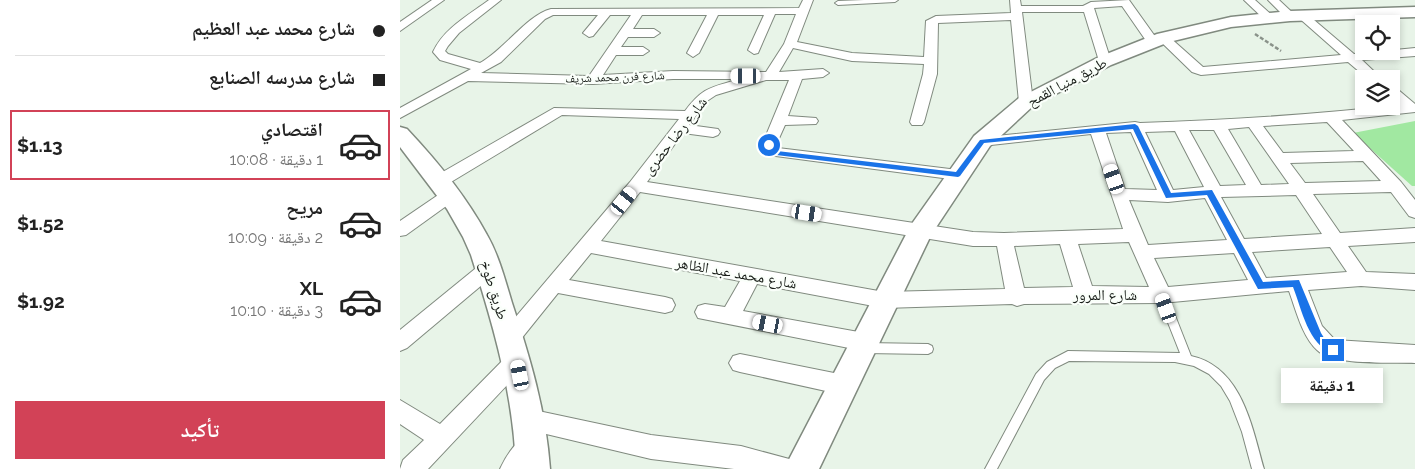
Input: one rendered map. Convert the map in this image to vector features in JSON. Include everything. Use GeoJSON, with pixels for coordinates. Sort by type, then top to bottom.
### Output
{"type":"FeatureCollection","features":[{"type":"Feature","properties":{"kind":"main road","name":"طريق منيا القمح"},"geometry":{"type":"LineString","coordinates":[[801,469],[920,230],[982,141],[1026,102],[1104,61],[1158,40],[1284,13],[1415,12]]}},
{"type":"Feature","properties":{"kind":"main road","name":"طريق طوخ"},"geometry":{"type":"LineString","coordinates":[[403,142],[445,188],[472,229],[488,269],[513,349],[531,431],[533,469]]}},
{"type":"Feature","properties":{"kind":"street"},"geometry":{"type":"LineString","coordinates":[[400,27],[439,0]]}},
{"type":"Feature","properties":{"kind":"street"},"geometry":{"type":"LineString","coordinates":[[483,68],[444,57],[440,52],[441,44],[496,0]]}},
{"type":"Feature","properties":{"kind":"street"},"geometry":{"type":"LineString","coordinates":[[578,11],[587,0]]}},
{"type":"Feature","properties":{"kind":"street"},"geometry":{"type":"LineString","coordinates":[[1249,0],[1284,13],[1352,58],[1366,70]]}},
{"type":"Feature","properties":{"kind":"street"},"geometry":{"type":"LineString","coordinates":[[1104,61],[1088,9],[1088,6],[1091,4],[1124,2],[1158,40],[1202,72],[1415,52]]}},
{"type":"Feature","properties":{"kind":"street"},"geometry":{"type":"LineString","coordinates":[[400,114],[483,68],[508,50],[541,17],[550,12],[771,11],[806,5]]}},
{"type":"Feature","properties":{"kind":"street"},"geometry":{"type":"LineString","coordinates":[[767,76],[790,44],[806,5]]}},
{"type":"Feature","properties":{"kind":"street"},"geometry":{"type":"LineString","coordinates":[[917,122],[930,74],[932,21],[935,19],[1016,8],[1088,9]]}},
{"type":"Feature","properties":{"kind":"street"},"geometry":{"type":"LineString","coordinates":[[1016,8],[1026,102]]}},
{"type":"Feature","properties":{"kind":"street"},"geometry":{"type":"LineString","coordinates":[[589,33],[607,11]]}},
{"type":"Feature","properties":{"kind":"street"},"geometry":{"type":"LineString","coordinates":[[593,80],[639,11]]}},
{"type":"Feature","properties":{"kind":"street"},"geometry":{"type":"LineString","coordinates":[[754,50],[771,11]]}},
{"type":"Feature","properties":{"kind":"street"},"geometry":{"type":"LineString","coordinates":[[693,53],[714,12]]}},
{"type":"Feature","properties":{"kind":"street"},"geometry":{"type":"LineString","coordinates":[[625,33],[654,33]]}},
{"type":"Feature","properties":{"kind":"street"},"geometry":{"type":"LineString","coordinates":[[790,44],[852,58],[930,61]]}},
{"type":"Feature","properties":{"kind":"street"},"geometry":{"type":"LineString","coordinates":[[612,51],[643,51]]}},
{"type":"Feature","properties":{"kind":"street","name":"شارع فرن محمد شريف"},"geometry":{"type":"LineString","coordinates":[[467,77],[593,80],[673,75],[797,76],[823,73]]}},
{"type":"Feature","properties":{"kind":"street","name":"شارع رضا حضرى"},"geometry":{"type":"LineString","coordinates":[[412,469],[441,438],[513,349],[554,285],[636,186],[702,98],[711,92],[767,76]]}},
{"type":"Feature","properties":{"kind":"street"},"geometry":{"type":"LineString","coordinates":[[797,76],[769,145],[770,150],[776,153],[958,175]]}},
{"type":"Feature","properties":{"kind":"street"},"geometry":{"type":"LineString","coordinates":[[1400,98],[1413,109]]}},
{"type":"Feature","properties":{"kind":"street"},"geometry":{"type":"LineString","coordinates":[[982,141],[1135,126],[1253,123],[1413,109]]}},
{"type":"Feature","properties":{"kind":"street"},"geometry":{"type":"LineString","coordinates":[[400,230],[445,188],[559,111],[690,114]]}},
{"type":"Feature","properties":{"kind":"street"},"geometry":{"type":"LineString","coordinates":[[1331,117],[1364,156],[1395,186],[1415,212]]}},
{"type":"Feature","properties":{"kind":"street"},"geometry":{"type":"LineString","coordinates":[[779,120],[811,121]]}},
{"type":"Feature","properties":{"kind":"street"},"geometry":{"type":"LineString","coordinates":[[1253,123],[1336,240],[1361,279]]}},
{"type":"Feature","properties":{"kind":"street"},"geometry":{"type":"LineString","coordinates":[[1179,125],[1238,246],[1261,286]]}},
{"type":"Feature","properties":{"kind":"street"},"geometry":{"type":"LineString","coordinates":[[1219,125],[1257,191]]}},
{"type":"Feature","properties":{"kind":"street"},"geometry":{"type":"LineString","coordinates":[[1135,126],[1168,196]]}},
{"type":"Feature","properties":{"kind":"street"},"geometry":{"type":"LineString","coordinates":[[679,128],[713,132]]}},
{"type":"Feature","properties":{"kind":"street"},"geometry":{"type":"LineString","coordinates":[[1097,129],[1119,195],[1162,295]]}},
{"type":"Feature","properties":{"kind":"street"},"geometry":{"type":"LineString","coordinates":[[1279,158],[1364,156]]}},
{"type":"Feature","properties":{"kind":"street"},"geometry":{"type":"LineString","coordinates":[[636,186],[973,239],[1004,240],[1135,235]]}},
{"type":"Feature","properties":{"kind":"street"},"geometry":{"type":"LineString","coordinates":[[1119,195],[1168,196],[1213,192],[1395,186]]}},
{"type":"Feature","properties":{"kind":"street"},"geometry":{"type":"LineString","coordinates":[[1142,252],[1415,235]]}},
{"type":"Feature","properties":{"kind":"street"},"geometry":{"type":"LineString","coordinates":[[1068,238],[1085,294]]}},
{"type":"Feature","properties":{"kind":"street"},"geometry":{"type":"LineString","coordinates":[[1004,240],[1017,298]]}},
{"type":"Feature","properties":{"kind":"street","name":"شارع محمد عبد الظاهر"},"geometry":{"type":"LineString","coordinates":[[587,245],[884,300]]}},
{"type":"Feature","properties":{"kind":"street"},"geometry":{"type":"LineString","coordinates":[[400,342],[488,269]]}},
{"type":"Feature","properties":{"kind":"street"},"geometry":{"type":"LineString","coordinates":[[730,317],[752,276]]}},
{"type":"Feature","properties":{"kind":"street","name":"شارع المرور"},"geometry":{"type":"LineString","coordinates":[[884,300],[1017,298],[1085,294],[1162,295],[1361,279],[1415,282]]}},
{"type":"Feature","properties":{"kind":"street"},"geometry":{"type":"LineString","coordinates":[[1296,283],[1317,335],[1323,344],[1333,350],[1415,354]]}},
{"type":"Feature","properties":{"kind":"street"},"geometry":{"type":"LineString","coordinates":[[554,285],[665,305]]}},
{"type":"Feature","properties":{"kind":"street"},"geometry":{"type":"LineString","coordinates":[[705,312],[863,345]]}},
{"type":"Feature","properties":{"kind":"street"},"geometry":{"type":"LineString","coordinates":[[740,363],[844,385]]}},
{"type":"Feature","properties":{"kind":"street"},"geometry":{"type":"LineString","coordinates":[[400,411],[441,438]]}},
{"type":"Feature","properties":{"kind":"street"},"geometry":{"type":"LineString","coordinates":[[512,469],[531,431],[741,458],[784,469]]}},
{"type":"Feature","properties":{"kind":"lane"},"geometry":{"type":"LineString","coordinates":[[838,4],[894,0]]}},
{"type":"Feature","properties":{"kind":"lane"},"geometry":{"type":"LineString","coordinates":[[1162,295],[1187,359]]}},
{"type":"Feature","properties":{"kind":"lane"},"geometry":{"type":"LineString","coordinates":[[863,345],[928,349]]}},
{"type":"Feature","properties":{"kind":"lane"},"geometry":{"type":"LineString","coordinates":[[991,469],[1040,377],[1050,365],[1068,356],[1187,359],[1210,369],[1229,386],[1236,397],[1258,469]]}},
{"type":"Feature","properties":{"kind":"path"},"geometry":{"type":"LineString","coordinates":[[1240,22],[1280,51],[1318,61]]}},
{"type":"Feature","properties":{"kind":"green space"},"geometry":{"type":"Polygon","coordinates":[[[1415,121],[1415,186],[1412,186],[1353,133],[1415,121]]]}},
{"type":"Feature","properties":{"kind":"route"},"geometry":{"type":"LineString","coordinates":[[769,145],[770,150],[776,153],[958,175],[982,141],[1135,126],[1168,196],[1210,192],[1261,286],[1296,283],[1317,335],[1323,344],[1333,350]]}}]}
